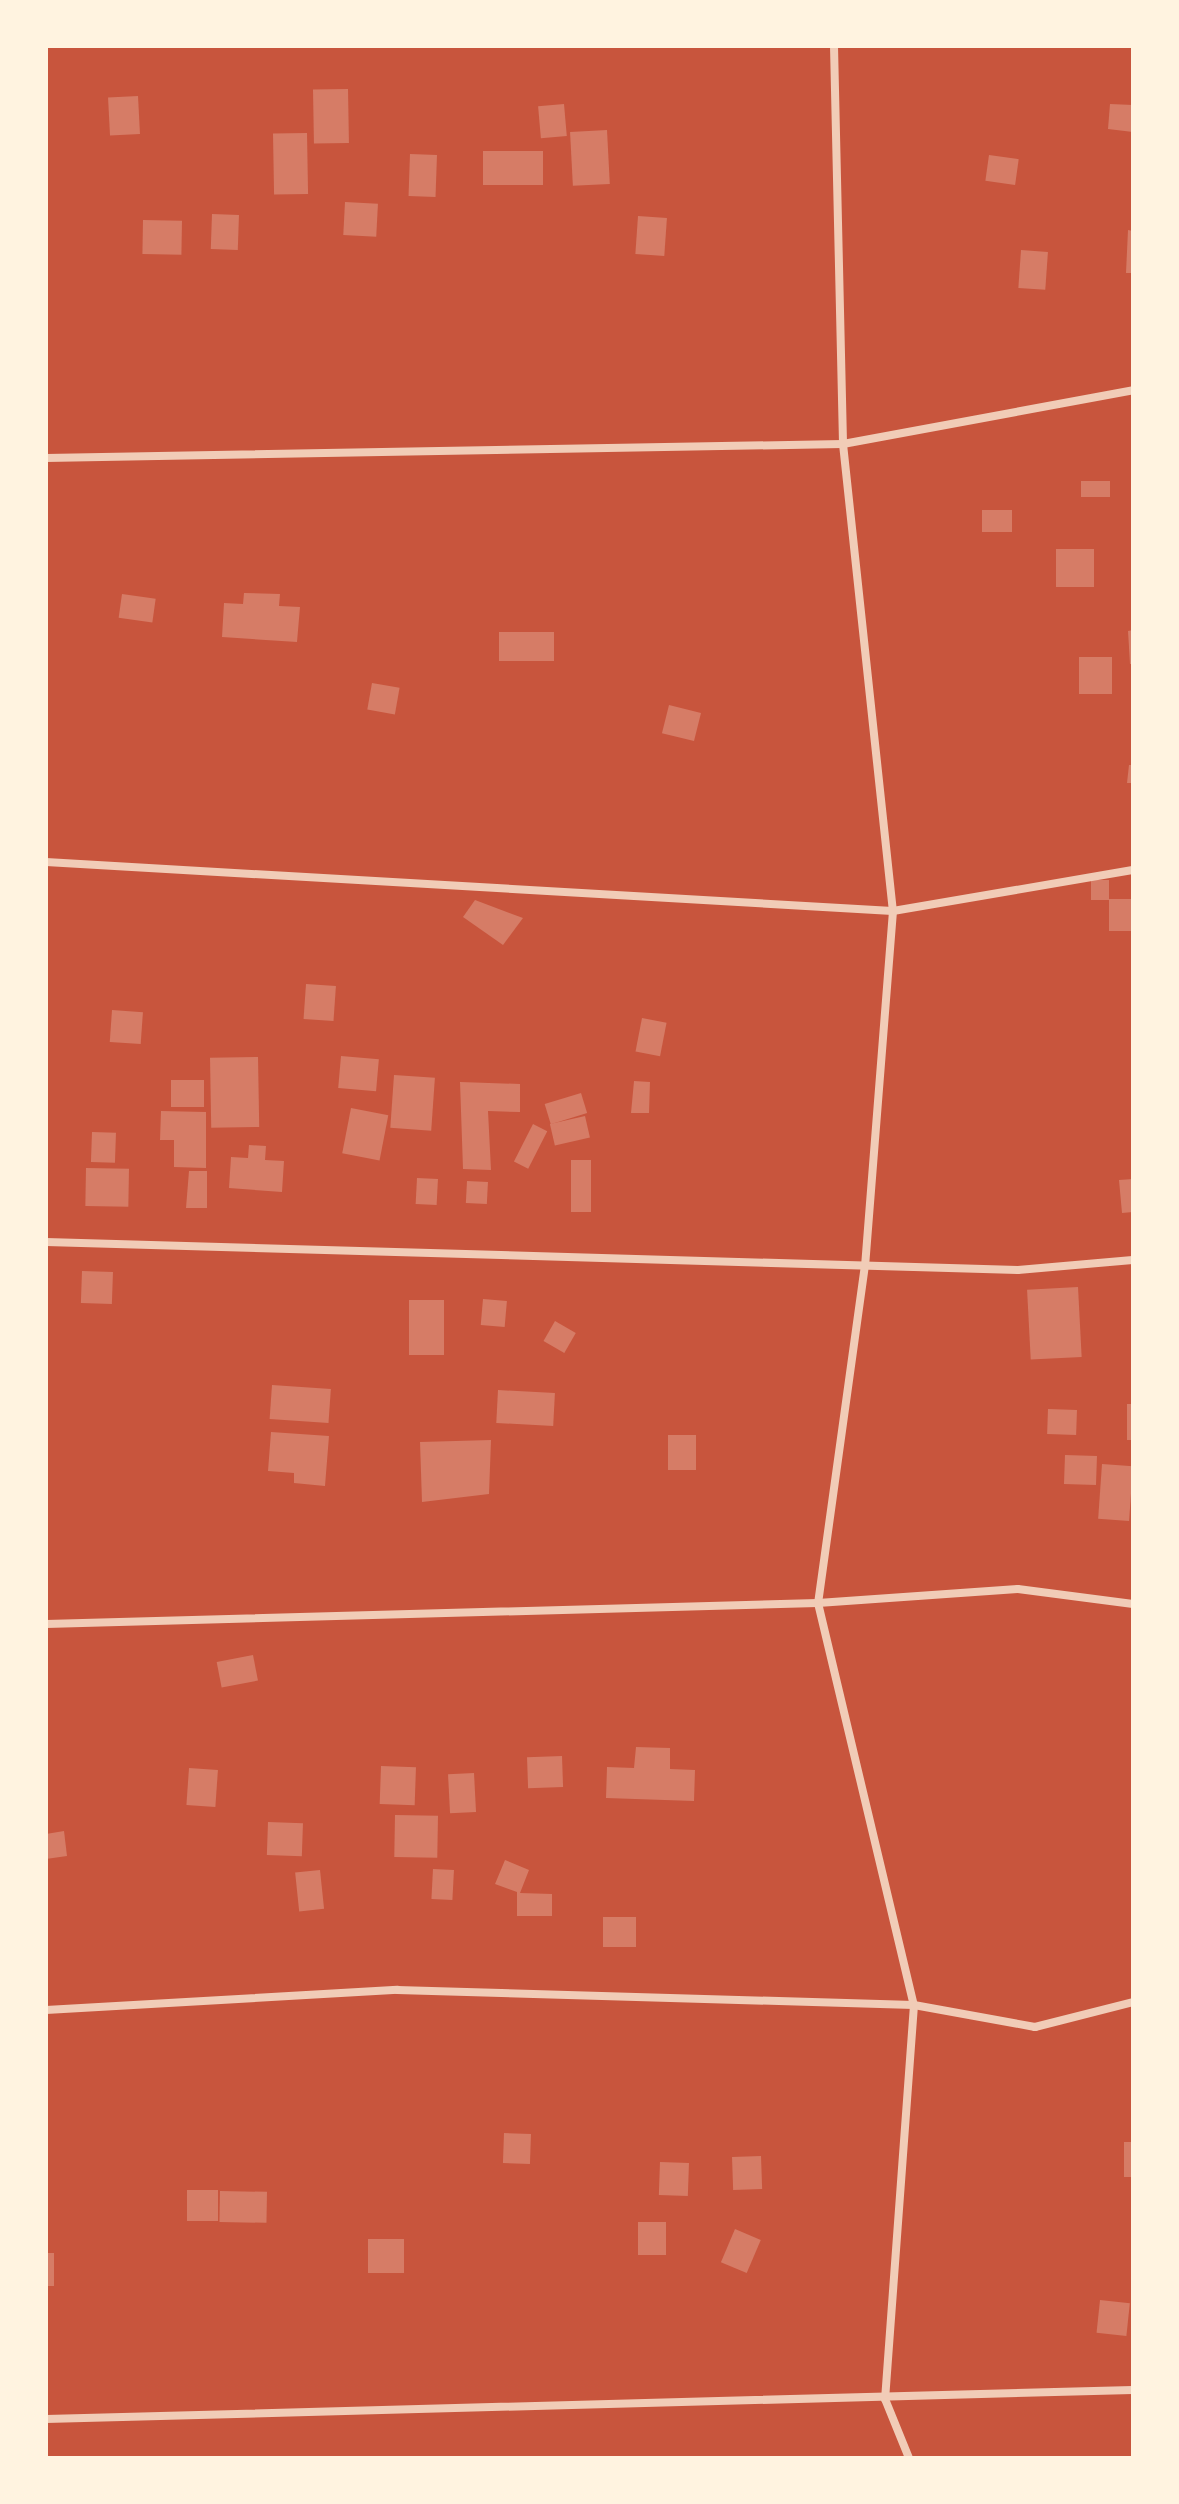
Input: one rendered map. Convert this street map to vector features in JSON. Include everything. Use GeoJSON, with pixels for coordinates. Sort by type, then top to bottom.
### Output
{"type":"FeatureCollection","features":[{"type":"Feature","properties":{"kind":"street"},"geometry":{"type":"LineString","coordinates":[[834,46],[843,444],[893,911],[865,1265],[818,1603],[914,2005],[885,2399],[909,2458]]}},
{"type":"Feature","properties":{"kind":"street"},"geometry":{"type":"LineString","coordinates":[[46,458],[843,444],[1133,390]]}},
{"type":"Feature","properties":{"kind":"street"},"geometry":{"type":"LineString","coordinates":[[46,862],[893,911],[1133,870]]}},
{"type":"Feature","properties":{"kind":"street"},"geometry":{"type":"LineString","coordinates":[[46,1242],[1018,1270],[1133,1260]]}},
{"type":"Feature","properties":{"kind":"street"},"geometry":{"type":"LineString","coordinates":[[46,1624],[818,1603],[1018,1589],[1133,1604]]}},
{"type":"Feature","properties":{"kind":"street"},"geometry":{"type":"LineString","coordinates":[[46,2010],[397,1990],[914,2005],[1035,2027],[1133,2002]]}},
{"type":"Feature","properties":{"kind":"street"},"geometry":{"type":"LineString","coordinates":[[46,2419],[1133,2390]]}},
{"type":"Feature","properties":{"kind":"building"},"geometry":{"type":"Polygon","coordinates":[[[348,89],[349,143],[314,144],[313,90],[348,89]]]}},
{"type":"Feature","properties":{"kind":"building"},"geometry":{"type":"Polygon","coordinates":[[[138,96],[140,134],[110,136],[108,98],[138,96]]]}},
{"type":"Feature","properties":{"kind":"building"},"geometry":{"type":"Polygon","coordinates":[[[564,104],[567,136],[541,138],[538,106],[564,104]]]}},
{"type":"Feature","properties":{"kind":"building"},"geometry":{"type":"Polygon","coordinates":[[[1110,104],[1133,105],[1133,132],[1108,129],[1110,104]]]}},
{"type":"Feature","properties":{"kind":"building"},"geometry":{"type":"Polygon","coordinates":[[[607,130],[610,184],[573,186],[570,132],[607,130]]]}},
{"type":"Feature","properties":{"kind":"building"},"geometry":{"type":"Polygon","coordinates":[[[307,133],[308,194],[274,195],[273,134],[307,133]]]}},
{"type":"Feature","properties":{"kind":"building"},"geometry":{"type":"Polygon","coordinates":[[[483,151],[543,151],[543,185],[483,185],[483,151]]]}},
{"type":"Feature","properties":{"kind":"building"},"geometry":{"type":"Polygon","coordinates":[[[410,154],[437,155],[436,197],[409,196],[410,154]]]}},
{"type":"Feature","properties":{"kind":"building"},"geometry":{"type":"Polygon","coordinates":[[[989,155],[1019,159],[1015,185],[985,181],[989,155]]]}},
{"type":"Feature","properties":{"kind":"building"},"geometry":{"type":"Polygon","coordinates":[[[345,202],[378,204],[376,237],[343,235],[345,202]]]}},
{"type":"Feature","properties":{"kind":"building"},"geometry":{"type":"Polygon","coordinates":[[[212,214],[239,215],[238,250],[211,249],[212,214]]]}},
{"type":"Feature","properties":{"kind":"building"},"geometry":{"type":"Polygon","coordinates":[[[638,216],[667,218],[664,256],[635,254],[638,216]]]}},
{"type":"Feature","properties":{"kind":"building"},"geometry":{"type":"Polygon","coordinates":[[[143,220],[182,221],[181,255],[142,254],[143,220]]]}},
{"type":"Feature","properties":{"kind":"building"},"geometry":{"type":"Polygon","coordinates":[[[1128,230],[1133,231],[1133,273],[1126,273],[1128,230]]]}},
{"type":"Feature","properties":{"kind":"building"},"geometry":{"type":"Polygon","coordinates":[[[1021,250],[1048,252],[1045,290],[1018,288],[1021,250]]]}},
{"type":"Feature","properties":{"kind":"building"},"geometry":{"type":"Polygon","coordinates":[[[1081,481],[1110,481],[1110,497],[1081,497],[1081,481]]]}},
{"type":"Feature","properties":{"kind":"building"},"geometry":{"type":"Polygon","coordinates":[[[982,510],[1012,510],[1012,532],[982,532],[982,510]]]}},
{"type":"Feature","properties":{"kind":"building"},"geometry":{"type":"Polygon","coordinates":[[[1056,549],[1094,549],[1094,587],[1056,587],[1056,549]]]}},
{"type":"Feature","properties":{"kind":"building"},"geometry":{"type":"Polygon","coordinates":[[[244,593],[280,594],[279,606],[300,607],[297,642],[222,637],[224,603],[243,604],[244,593]]]}},
{"type":"Feature","properties":{"kind":"building"},"geometry":{"type":"Polygon","coordinates":[[[122,594],[156,599],[152,622],[119,618],[122,594]]]}},
{"type":"Feature","properties":{"kind":"building"},"geometry":{"type":"Polygon","coordinates":[[[1133,630],[1133,664],[1130,664],[1128,631],[1133,630]]]}},
{"type":"Feature","properties":{"kind":"building"},"geometry":{"type":"Polygon","coordinates":[[[499,632],[554,632],[554,661],[499,661],[499,632]]]}},
{"type":"Feature","properties":{"kind":"building"},"geometry":{"type":"Polygon","coordinates":[[[1079,657],[1112,657],[1112,694],[1079,694],[1079,657]]]}},
{"type":"Feature","properties":{"kind":"building"},"geometry":{"type":"Polygon","coordinates":[[[372,683],[400,688],[395,714],[367,710],[372,683]]]}},
{"type":"Feature","properties":{"kind":"building"},"geometry":{"type":"Polygon","coordinates":[[[669,705],[701,713],[694,741],[662,733],[669,705]]]}},
{"type":"Feature","properties":{"kind":"building"},"geometry":{"type":"Polygon","coordinates":[[[1129,765],[1133,765],[1133,783],[1127,783],[1129,765]]]}},
{"type":"Feature","properties":{"kind":"building"},"geometry":{"type":"Polygon","coordinates":[[[1091,880],[1109,880],[1109,900],[1091,900],[1091,880]]]}},
{"type":"Feature","properties":{"kind":"building"},"geometry":{"type":"Polygon","coordinates":[[[1109,899],[1133,899],[1133,931],[1109,931],[1109,899]]]}},
{"type":"Feature","properties":{"kind":"building"},"geometry":{"type":"Polygon","coordinates":[[[475,900],[523,918],[503,945],[463,917],[475,900]]]}},
{"type":"Feature","properties":{"kind":"building"},"geometry":{"type":"Polygon","coordinates":[[[306,984],[336,986],[333,1021],[304,1019],[306,984]]]}},
{"type":"Feature","properties":{"kind":"building"},"geometry":{"type":"Polygon","coordinates":[[[112,1010],[143,1012],[141,1044],[110,1042],[112,1010]]]}},
{"type":"Feature","properties":{"kind":"building"},"geometry":{"type":"Polygon","coordinates":[[[642,1018],[667,1023],[660,1056],[636,1051],[642,1018]]]}},
{"type":"Feature","properties":{"kind":"building"},"geometry":{"type":"Polygon","coordinates":[[[341,1056],[379,1059],[376,1091],[338,1088],[341,1056]]]}},
{"type":"Feature","properties":{"kind":"building"},"geometry":{"type":"Polygon","coordinates":[[[258,1057],[259,1127],[211,1128],[210,1058],[258,1057]]]}},
{"type":"Feature","properties":{"kind":"building"},"geometry":{"type":"Polygon","coordinates":[[[394,1075],[435,1078],[431,1131],[390,1128],[394,1075]]]}},
{"type":"Feature","properties":{"kind":"building"},"geometry":{"type":"Polygon","coordinates":[[[171,1080],[204,1080],[204,1107],[171,1107],[171,1080]]]}},
{"type":"Feature","properties":{"kind":"building"},"geometry":{"type":"Polygon","coordinates":[[[634,1081],[650,1082],[649,1113],[631,1113],[634,1081]]]}},
{"type":"Feature","properties":{"kind":"building"},"geometry":{"type":"Polygon","coordinates":[[[460,1082],[520,1084],[520,1112],[488,1111],[491,1170],[463,1169],[460,1082]]]}},
{"type":"Feature","properties":{"kind":"building"},"geometry":{"type":"Polygon","coordinates":[[[581,1093],[587,1113],[551,1124],[545,1104],[581,1093]]]}},
{"type":"Feature","properties":{"kind":"building"},"geometry":{"type":"Polygon","coordinates":[[[351,1108],[388,1115],[380,1160],[342,1153],[351,1108]]]}},
{"type":"Feature","properties":{"kind":"building"},"geometry":{"type":"Polygon","coordinates":[[[161,1111],[206,1112],[206,1168],[174,1167],[174,1140],[160,1140],[161,1111]]]}},
{"type":"Feature","properties":{"kind":"building"},"geometry":{"type":"Polygon","coordinates":[[[585,1116],[590,1137],[555,1146],[550,1124],[585,1116]]]}},
{"type":"Feature","properties":{"kind":"building"},"geometry":{"type":"Polygon","coordinates":[[[533,1124],[547,1131],[528,1169],[514,1161],[533,1124]]]}},
{"type":"Feature","properties":{"kind":"building"},"geometry":{"type":"Polygon","coordinates":[[[92,1132],[116,1133],[115,1163],[91,1162],[92,1132]]]}},
{"type":"Feature","properties":{"kind":"building"},"geometry":{"type":"Polygon","coordinates":[[[249,1145],[266,1146],[265,1160],[284,1161],[282,1192],[229,1188],[231,1157],[248,1158],[249,1145]]]}},
{"type":"Feature","properties":{"kind":"building"},"geometry":{"type":"Polygon","coordinates":[[[571,1160],[591,1160],[591,1212],[571,1212],[571,1160]]]}},
{"type":"Feature","properties":{"kind":"building"},"geometry":{"type":"Polygon","coordinates":[[[86,1168],[129,1169],[128,1207],[85,1206],[86,1168]]]}},
{"type":"Feature","properties":{"kind":"building"},"geometry":{"type":"Polygon","coordinates":[[[189,1171],[207,1171],[207,1208],[186,1208],[189,1171]]]}},
{"type":"Feature","properties":{"kind":"building"},"geometry":{"type":"Polygon","coordinates":[[[417,1178],[438,1179],[437,1205],[416,1204],[417,1178]]]}},
{"type":"Feature","properties":{"kind":"building"},"geometry":{"type":"Polygon","coordinates":[[[1133,1179],[1133,1212],[1122,1213],[1119,1180],[1133,1179]]]}},
{"type":"Feature","properties":{"kind":"building"},"geometry":{"type":"Polygon","coordinates":[[[467,1181],[488,1182],[487,1204],[466,1203],[467,1181]]]}},
{"type":"Feature","properties":{"kind":"building"},"geometry":{"type":"Polygon","coordinates":[[[82,1271],[113,1272],[112,1304],[81,1303],[82,1271]]]}},
{"type":"Feature","properties":{"kind":"building"},"geometry":{"type":"Polygon","coordinates":[[[1078,1287],[1082,1357],[1031,1360],[1027,1290],[1078,1287]]]}},
{"type":"Feature","properties":{"kind":"building"},"geometry":{"type":"Polygon","coordinates":[[[483,1299],[507,1301],[505,1327],[481,1325],[483,1299]]]}},
{"type":"Feature","properties":{"kind":"building"},"geometry":{"type":"Polygon","coordinates":[[[409,1300],[444,1300],[444,1355],[409,1355],[409,1300]]]}},
{"type":"Feature","properties":{"kind":"building"},"geometry":{"type":"Polygon","coordinates":[[[555,1321],[576,1333],[564,1353],[544,1341],[555,1321]]]}},
{"type":"Feature","properties":{"kind":"building"},"geometry":{"type":"Polygon","coordinates":[[[272,1385],[331,1389],[328,1423],[270,1419],[272,1385]]]}},
{"type":"Feature","properties":{"kind":"building"},"geometry":{"type":"Polygon","coordinates":[[[498,1390],[555,1393],[553,1426],[496,1423],[498,1390]]]}},
{"type":"Feature","properties":{"kind":"building"},"geometry":{"type":"Polygon","coordinates":[[[1127,1404],[1133,1404],[1133,1440],[1127,1440],[1127,1404]]]}},
{"type":"Feature","properties":{"kind":"building"},"geometry":{"type":"Polygon","coordinates":[[[1048,1409],[1077,1410],[1076,1435],[1047,1434],[1048,1409]]]}},
{"type":"Feature","properties":{"kind":"building"},"geometry":{"type":"Polygon","coordinates":[[[271,1432],[329,1436],[325,1486],[294,1483],[294,1473],[268,1471],[271,1432]]]}},
{"type":"Feature","properties":{"kind":"building"},"geometry":{"type":"Polygon","coordinates":[[[668,1435],[696,1435],[696,1470],[668,1470],[668,1435]]]}},
{"type":"Feature","properties":{"kind":"building"},"geometry":{"type":"Polygon","coordinates":[[[491,1440],[489,1494],[422,1502],[420,1442],[491,1440]]]}},
{"type":"Feature","properties":{"kind":"building"},"geometry":{"type":"Polygon","coordinates":[[[1065,1455],[1097,1456],[1096,1485],[1064,1484],[1065,1455]]]}},
{"type":"Feature","properties":{"kind":"building"},"geometry":{"type":"Polygon","coordinates":[[[1102,1464],[1133,1466],[1129,1521],[1098,1519],[1102,1464]]]}},
{"type":"Feature","properties":{"kind":"building"},"geometry":{"type":"Polygon","coordinates":[[[253,1655],[258,1681],[222,1688],[217,1662],[253,1655]]]}},
{"type":"Feature","properties":{"kind":"building"},"geometry":{"type":"Polygon","coordinates":[[[636,1747],[670,1748],[670,1769],[695,1770],[694,1801],[606,1798],[607,1767],[634,1768],[636,1747]]]}},
{"type":"Feature","properties":{"kind":"building"},"geometry":{"type":"Polygon","coordinates":[[[562,1756],[563,1787],[528,1788],[527,1757],[562,1756]]]}},
{"type":"Feature","properties":{"kind":"building"},"geometry":{"type":"Polygon","coordinates":[[[381,1766],[416,1767],[415,1805],[380,1804],[381,1766]]]}},
{"type":"Feature","properties":{"kind":"building"},"geometry":{"type":"Polygon","coordinates":[[[189,1768],[218,1770],[215,1807],[186,1805],[189,1768]]]}},
{"type":"Feature","properties":{"kind":"building"},"geometry":{"type":"Polygon","coordinates":[[[474,1773],[476,1812],[450,1813],[448,1774],[474,1773]]]}},
{"type":"Feature","properties":{"kind":"building"},"geometry":{"type":"Polygon","coordinates":[[[395,1815],[438,1816],[437,1858],[394,1857],[395,1815]]]}},
{"type":"Feature","properties":{"kind":"building"},"geometry":{"type":"Polygon","coordinates":[[[268,1822],[303,1823],[302,1856],[267,1855],[268,1822]]]}},
{"type":"Feature","properties":{"kind":"building"},"geometry":{"type":"Polygon","coordinates":[[[64,1831],[67,1856],[46,1859],[46,1834],[64,1831]]]}},
{"type":"Feature","properties":{"kind":"building"},"geometry":{"type":"Polygon","coordinates":[[[505,1860],[529,1870],[520,1893],[552,1894],[552,1916],[517,1916],[517,1892],[495,1884],[505,1860]]]}},
{"type":"Feature","properties":{"kind":"building"},"geometry":{"type":"Polygon","coordinates":[[[433,1869],[454,1870],[452,1900],[431,1899],[433,1869]]]}},
{"type":"Feature","properties":{"kind":"building"},"geometry":{"type":"Polygon","coordinates":[[[320,1870],[324,1909],[299,1911],[295,1873],[320,1870]]]}},
{"type":"Feature","properties":{"kind":"building"},"geometry":{"type":"Polygon","coordinates":[[[603,1917],[636,1917],[636,1947],[603,1947],[603,1917]]]}},
{"type":"Feature","properties":{"kind":"building"},"geometry":{"type":"Polygon","coordinates":[[[504,2133],[531,2134],[530,2164],[503,2163],[504,2133]]]}},
{"type":"Feature","properties":{"kind":"building"},"geometry":{"type":"Polygon","coordinates":[[[1124,2142],[1133,2142],[1133,2177],[1124,2177],[1124,2142]]]}},
{"type":"Feature","properties":{"kind":"building"},"geometry":{"type":"Polygon","coordinates":[[[761,2156],[762,2189],[733,2190],[732,2157],[761,2156]]]}},
{"type":"Feature","properties":{"kind":"building"},"geometry":{"type":"Polygon","coordinates":[[[660,2162],[689,2163],[688,2196],[659,2195],[660,2162]]]}},
{"type":"Feature","properties":{"kind":"building"},"geometry":{"type":"Polygon","coordinates":[[[187,2190],[218,2190],[218,2221],[187,2221],[187,2190]]]}},
{"type":"Feature","properties":{"kind":"building"},"geometry":{"type":"Polygon","coordinates":[[[220,2191],[267,2192],[266,2223],[219,2222],[220,2191]]]}},
{"type":"Feature","properties":{"kind":"building"},"geometry":{"type":"Polygon","coordinates":[[[638,2222],[666,2222],[666,2255],[638,2255],[638,2222]]]}},
{"type":"Feature","properties":{"kind":"building"},"geometry":{"type":"Polygon","coordinates":[[[735,2229],[761,2240],[747,2273],[721,2262],[735,2229]]]}},
{"type":"Feature","properties":{"kind":"building"},"geometry":{"type":"Polygon","coordinates":[[[368,2239],[404,2239],[404,2273],[368,2273],[368,2239]]]}},
{"type":"Feature","properties":{"kind":"building"},"geometry":{"type":"Polygon","coordinates":[[[46,2253],[54,2253],[54,2286],[46,2286],[46,2253]]]}},
{"type":"Feature","properties":{"kind":"building"},"geometry":{"type":"Polygon","coordinates":[[[1100,2300],[1130,2303],[1126,2336],[1097,2333],[1100,2300]]]}}]}
